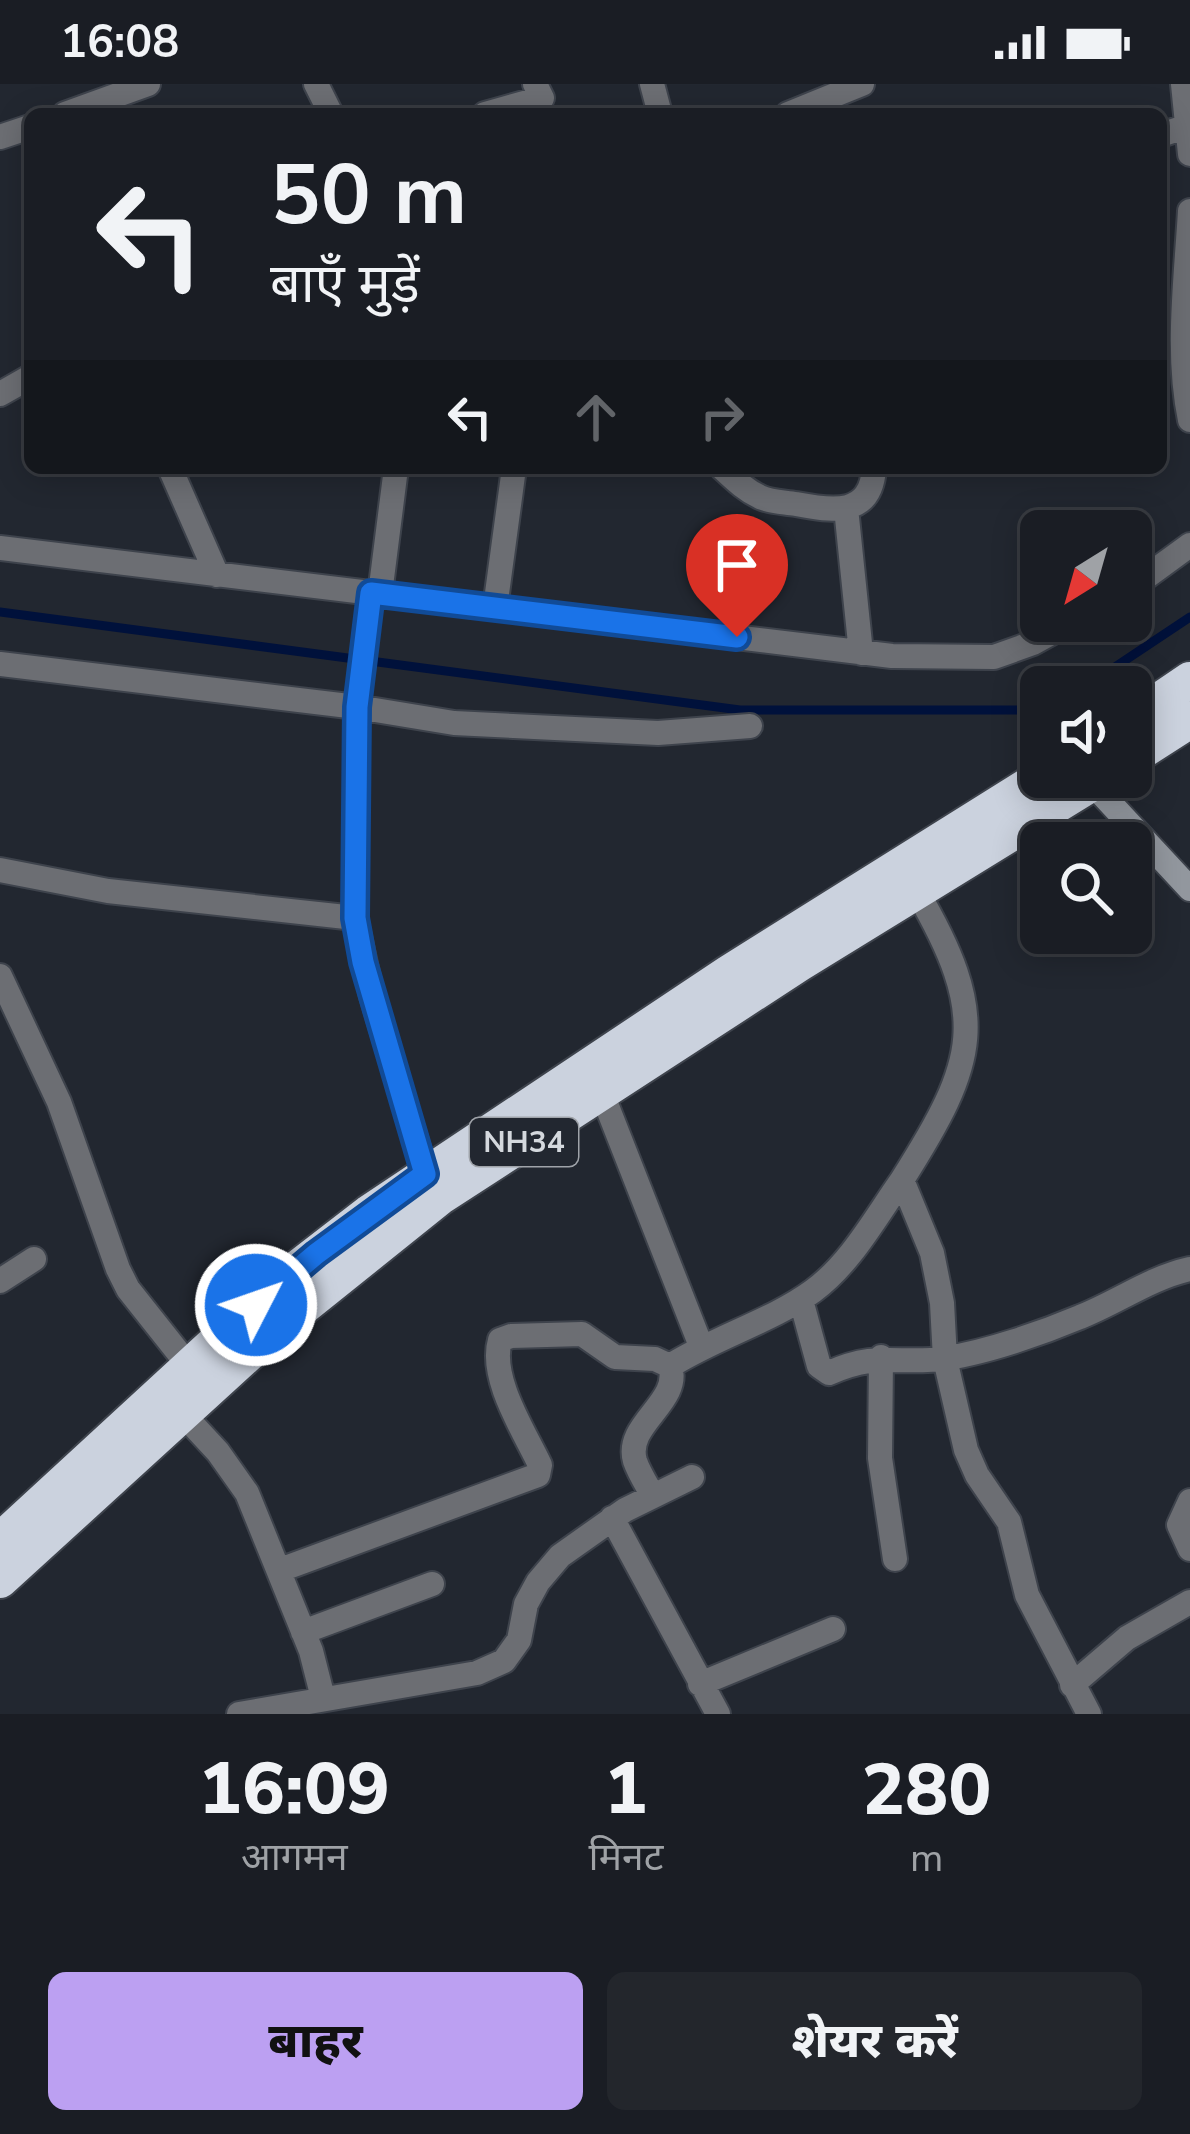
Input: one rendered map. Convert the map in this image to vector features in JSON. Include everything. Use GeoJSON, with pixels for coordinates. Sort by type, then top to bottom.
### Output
{"type":"FeatureCollection","features":[{"type":"Feature","properties":{"kind":"highway"},"geometry":{"type":"LineString","coordinates":[[1152,706],[1190,680]]}},
{"type":"Feature","properties":{"kind":"highway"},"geometry":{"type":"LineString","coordinates":[[1152,744],[1190,720]]}},
{"type":"Feature","properties":{"kind":"highway","name":"NH34"},"geometry":{"type":"LineString","coordinates":[[0,1580],[181,1412],[358,1259],[433,1185],[729,973],[1020,791]]}},
{"type":"Feature","properties":{"kind":"highway","name":"NH34"},"geometry":{"type":"LineString","coordinates":[[0,1541],[290,1274],[433,1185],[602,1091],[1063,798]]}},
{"type":"Feature","properties":{"kind":"street"},"geometry":{"type":"LineString","coordinates":[[75,108],[102,92],[148,84]]}},
{"type":"Feature","properties":{"kind":"street"},"geometry":{"type":"LineString","coordinates":[[506,108],[542,98],[535,84]]}},
{"type":"Feature","properties":{"kind":"street"},"geometry":{"type":"LineString","coordinates":[[812,94],[862,84]]}},
{"type":"Feature","properties":{"kind":"street"},"geometry":{"type":"LineString","coordinates":[[1184,84],[1190,154]]}},
{"type":"Feature","properties":{"kind":"street"},"geometry":{"type":"LineString","coordinates":[[1190,211],[1190,421]]}},
{"type":"Feature","properties":{"kind":"street"},"geometry":{"type":"LineString","coordinates":[[173,474],[217,574]]}},
{"type":"Feature","properties":{"kind":"street"},"geometry":{"type":"LineString","coordinates":[[395,474],[358,702],[355,918],[363,962],[433,1185]]}},
{"type":"Feature","properties":{"kind":"street"},"geometry":{"type":"LineString","coordinates":[[495,608],[513,474]]}},
{"type":"Feature","properties":{"kind":"street"},"geometry":{"type":"LineString","coordinates":[[728,474],[763,499],[828,510],[853,507],[872,485],[873,474]]}},
{"type":"Feature","properties":{"kind":"street"},"geometry":{"type":"LineString","coordinates":[[846,508],[861,652]]}},
{"type":"Feature","properties":{"kind":"street"},"geometry":{"type":"LineString","coordinates":[[1152,573],[1190,545]]}},
{"type":"Feature","properties":{"kind":"street"},"geometry":{"type":"LineString","coordinates":[[0,548],[374,598],[861,652],[994,657],[1035,642]]}},
{"type":"Feature","properties":{"kind":"street"},"geometry":{"type":"LineString","coordinates":[[0,664],[358,702],[454,723],[658,733],[750,726]]}},
{"type":"Feature","properties":{"kind":"street"},"geometry":{"type":"LineString","coordinates":[[1110,798],[1190,889]]}},
{"type":"Feature","properties":{"kind":"street"},"geometry":{"type":"LineString","coordinates":[[0,871],[108,891],[355,918]]}},
{"type":"Feature","properties":{"kind":"street"},"geometry":{"type":"LineString","coordinates":[[670,1366],[701,1346],[801,1300],[848,1257],[902,1180],[949,1100],[964,1062],[964,1002],[935,923],[916,890]]}},
{"type":"Feature","properties":{"kind":"street"},"geometry":{"type":"LineString","coordinates":[[0,976],[59,1102],[118,1269],[188,1366]]}},
{"type":"Feature","properties":{"kind":"street"},"geometry":{"type":"LineString","coordinates":[[602,1091],[701,1346]]}},
{"type":"Feature","properties":{"kind":"street"},"geometry":{"type":"LineString","coordinates":[[902,1180],[932,1253],[942,1303],[945,1359],[970,1463],[1010,1522],[1027,1595],[1089,1714]]}},
{"type":"Feature","properties":{"kind":"street"},"geometry":{"type":"LineString","coordinates":[[0,1281],[34,1259]]}},
{"type":"Feature","properties":{"kind":"street"},"geometry":{"type":"LineString","coordinates":[[801,1300],[821,1370],[829,1372],[881,1357],[945,1359],[1080,1317],[1143,1285],[1190,1269]]}},
{"type":"Feature","properties":{"kind":"street"},"geometry":{"type":"LineString","coordinates":[[280,1570],[538,1475],[540,1465],[508,1398],[497,1351],[504,1337],[582,1334],[615,1357],[655,1359],[670,1366]]}},
{"type":"Feature","properties":{"kind":"street"},"geometry":{"type":"LineString","coordinates":[[881,1357],[880,1458],[895,1559]]}},
{"type":"Feature","properties":{"kind":"street"},"geometry":{"type":"LineString","coordinates":[[653,1496],[635,1460],[634,1443],[672,1385],[670,1366]]}},
{"type":"Feature","properties":{"kind":"street"},"geometry":{"type":"LineString","coordinates":[[181,1412],[248,1493],[334,1702]]}},
{"type":"Feature","properties":{"kind":"street"},"geometry":{"type":"LineString","coordinates":[[238,1714],[334,1702],[477,1673],[504,1660],[519,1640],[526,1604],[560,1556],[612,1518],[692,1477]]}},
{"type":"Feature","properties":{"kind":"street"},"geometry":{"type":"LineString","coordinates":[[1190,1501],[1179,1525],[1190,1549]]}},
{"type":"Feature","properties":{"kind":"street"},"geometry":{"type":"LineString","coordinates":[[612,1518],[718,1714]]}},
{"type":"Feature","properties":{"kind":"street"},"geometry":{"type":"LineString","coordinates":[[303,1632],[432,1584]]}},
{"type":"Feature","properties":{"kind":"street"},"geometry":{"type":"LineString","coordinates":[[1072,1685],[1127,1638],[1190,1602]]}},
{"type":"Feature","properties":{"kind":"street"},"geometry":{"type":"LineString","coordinates":[[700,1684],[833,1629]]}},
{"type":"Feature","properties":{"kind":"waterway"},"geometry":{"type":"LineString","coordinates":[[0,612],[740,710],[1020,710]]}},
{"type":"Feature","properties":{"kind":"waterway"},"geometry":{"type":"LineString","coordinates":[[1116,666],[1190,617]]}},
{"type":"Feature","properties":{"kind":"route"},"geometry":{"type":"LineString","coordinates":[[256,1305],[290,1274],[425,1174],[363,962],[355,918],[357,707],[371,593],[737,637]]}}]}
